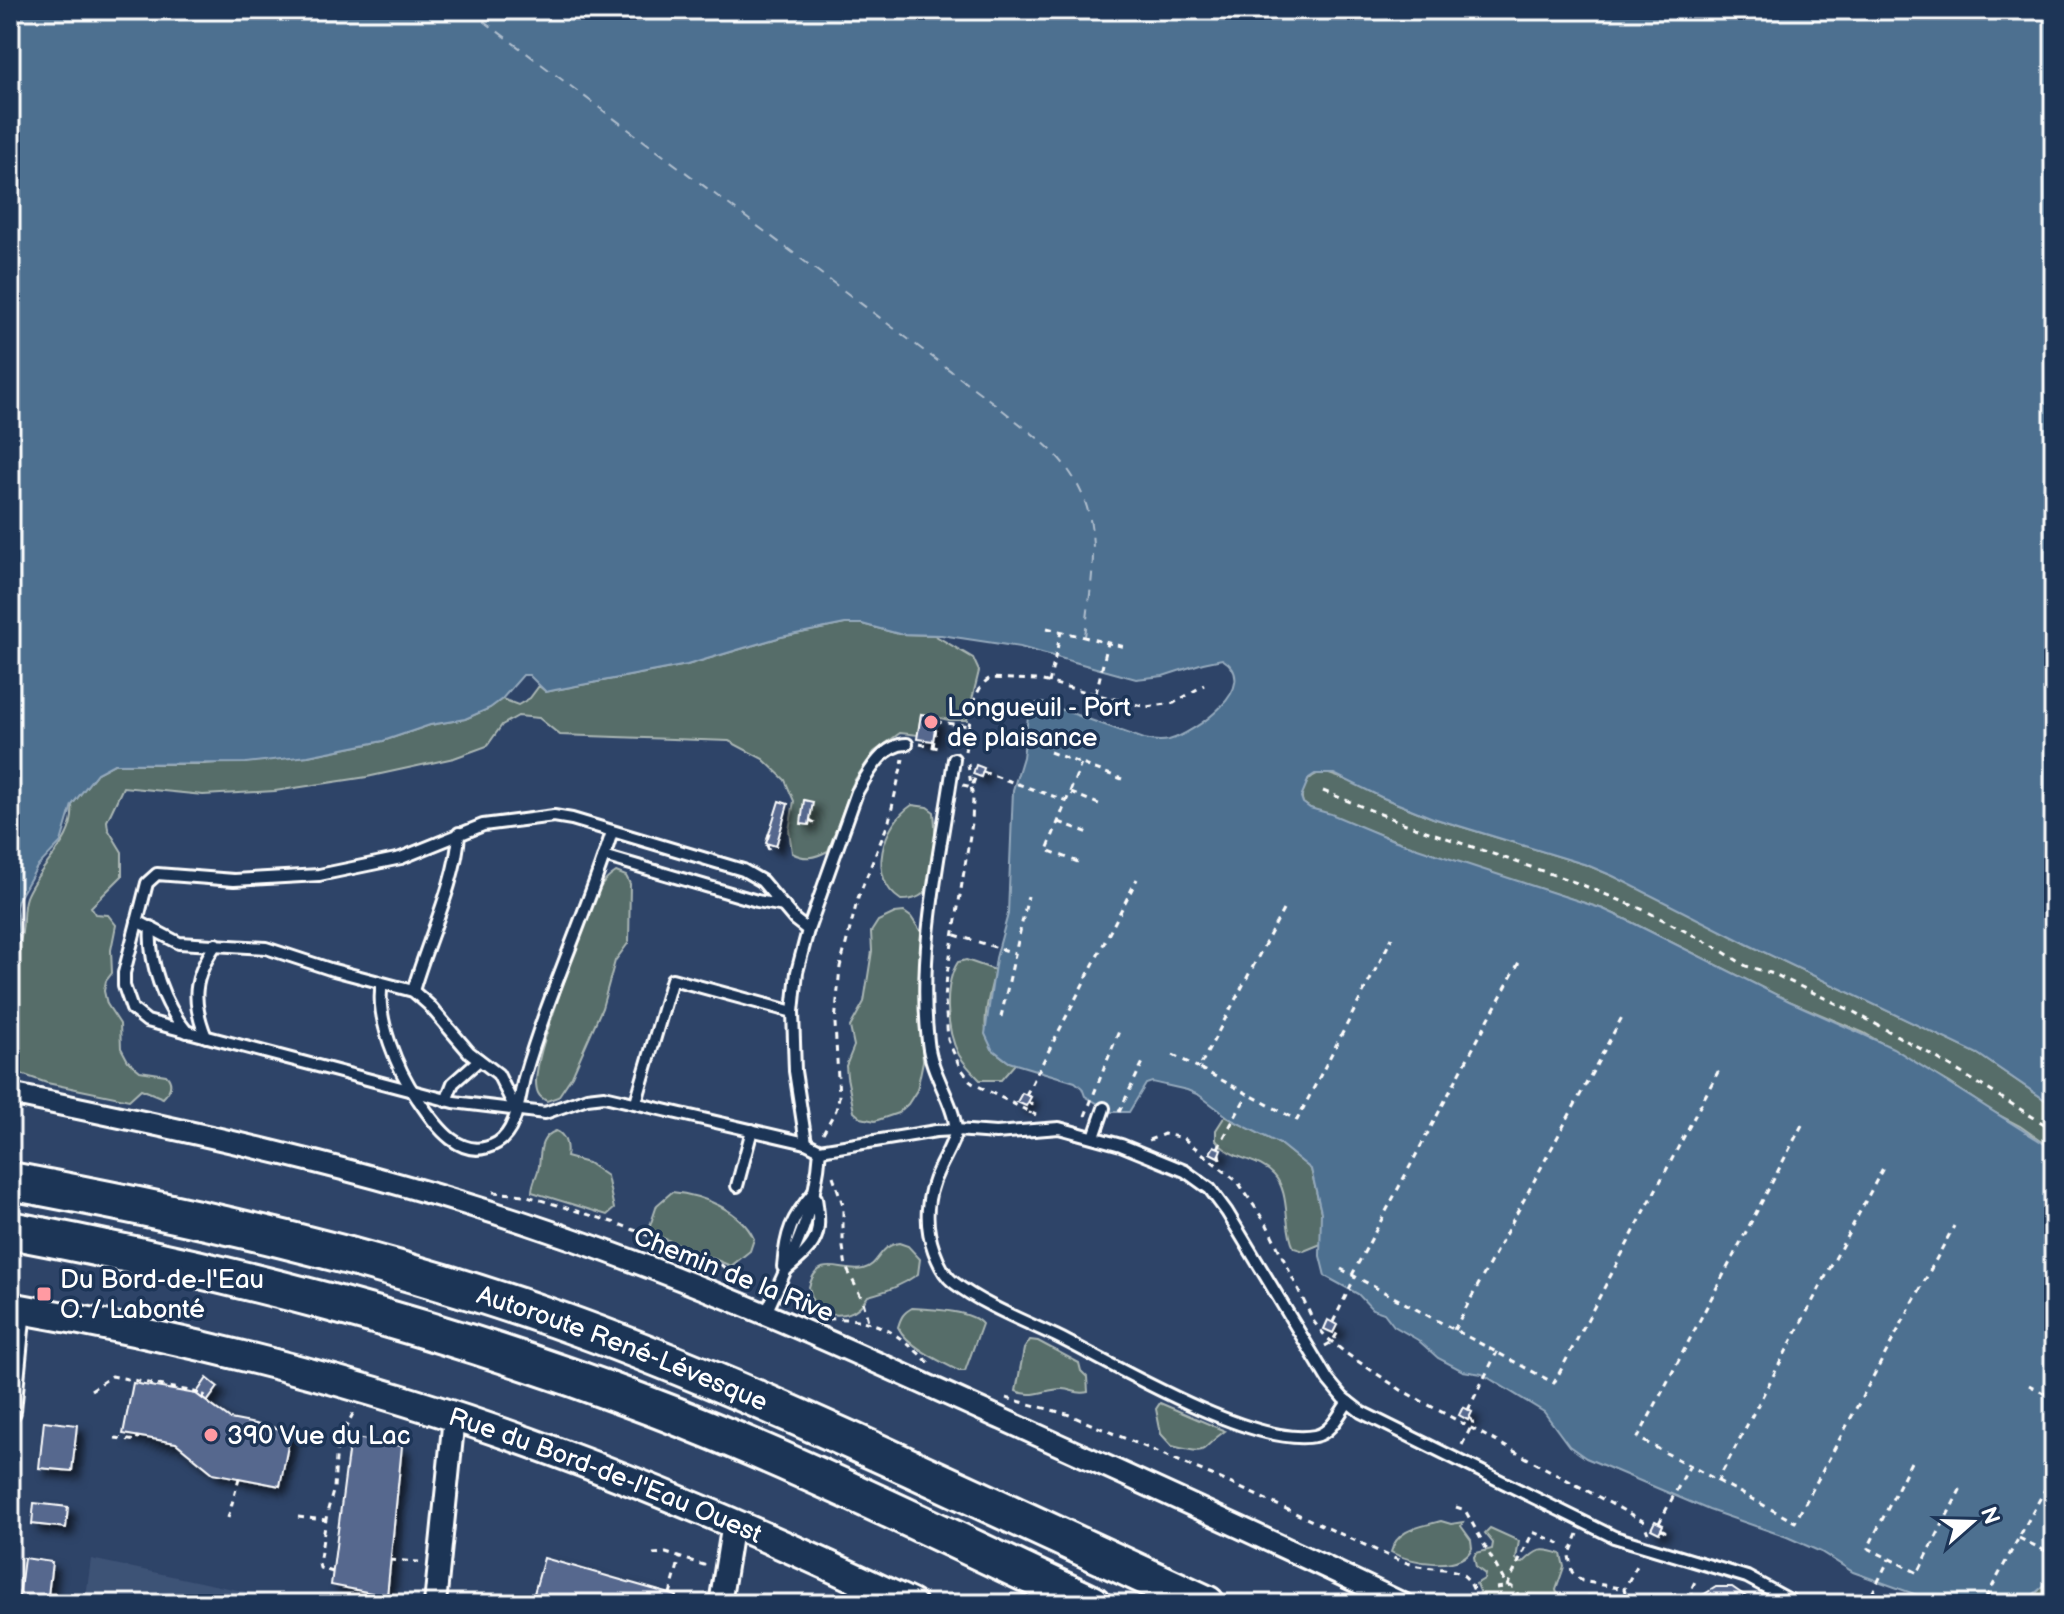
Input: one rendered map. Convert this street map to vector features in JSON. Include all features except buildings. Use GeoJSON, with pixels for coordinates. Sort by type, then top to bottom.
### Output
{"type":"FeatureCollection","features":[{"type":"Feature","properties":{"kind":"highway","name":"Autoroute René-Lévesque"},"geometry":{"type":"LineString","coordinates":[[10,1181],[284,1238],[421,1276],[558,1320],[757,1398],[1206,1604]]}},
{"type":"Feature","properties":{"kind":"highway","name":"Autoroute René-Lévesque"},"geometry":{"type":"LineString","coordinates":[[10,1230],[274,1286],[404,1321],[518,1358],[643,1403],[732,1440],[1092,1604]]}},
{"type":"Feature","properties":{"kind":"street","name":"Chemin de la Rive"},"geometry":{"type":"LineString","coordinates":[[10,1094],[208,1136],[440,1196],[605,1250],[766,1313],[1403,1604]]}},
{"type":"Feature","properties":{"kind":"street"},"geometry":{"type":"LineString","coordinates":[[10,1411],[15,1308]]}},
{"type":"Feature","properties":{"kind":"street","name":"Rue du Bord-de-l'Eau Ouest"},"geometry":{"type":"LineString","coordinates":[[15,1308],[250,1357],[454,1417],[560,1454],[733,1523],[911,1604]]}},
{"type":"Feature","properties":{"kind":"street"},"geometry":{"type":"LineString","coordinates":[[435,1604],[454,1417]]}},
{"type":"Feature","properties":{"kind":"street"},"geometry":{"type":"LineString","coordinates":[[720,1604],[733,1523]]}},
{"type":"Feature","properties":{"kind":"lane"},"geometry":{"type":"LineString","coordinates":[[806,1143],[795,1071],[793,1012],[797,972],[808,930],[857,792],[883,755],[898,745],[912,742]]}},
{"type":"Feature","properties":{"kind":"lane"},"geometry":{"type":"LineString","coordinates":[[955,755],[926,952],[929,1053],[956,1130],[933,1183],[927,1213],[940,1266],[953,1282],[1179,1399],[1257,1430],[1294,1437],[1323,1434],[1348,1402]]}},
{"type":"Feature","properties":{"kind":"lane"},"geometry":{"type":"LineString","coordinates":[[808,930],[795,920],[762,881],[743,870],[554,816],[483,825],[392,861],[319,875],[234,880],[157,874],[147,883],[124,973],[127,999],[132,1009],[147,1021],[446,1101],[545,1113],[596,1096],[636,1102],[806,1143],[820,1150],[956,1130],[979,1133],[1059,1128],[1121,1145],[1185,1171],[1210,1189],[1328,1380],[1348,1402],[1379,1422],[1614,1537],[1747,1577],[1797,1604]]}},
{"type":"Feature","properties":{"kind":"lane"},"geometry":{"type":"LineString","coordinates":[[382,984],[381,1009],[397,1062],[413,1093],[449,1139],[478,1148],[486,1148],[502,1140],[512,1124],[540,1031],[612,832]]}},
{"type":"Feature","properties":{"kind":"lane"},"geometry":{"type":"LineString","coordinates":[[413,991],[457,852],[459,833]]}},
{"type":"Feature","properties":{"kind":"lane"},"geometry":{"type":"LineString","coordinates":[[604,856],[757,901],[784,906]]}},
{"type":"Feature","properties":{"kind":"lane"},"geometry":{"type":"LineString","coordinates":[[137,921],[179,943],[266,948],[413,991],[429,1005],[457,1040],[498,1074],[516,1110]]}},
{"type":"Feature","properties":{"kind":"lane"},"geometry":{"type":"LineString","coordinates":[[151,927],[150,948],[155,966],[175,1015],[188,1033]]}},
{"type":"Feature","properties":{"kind":"lane"},"geometry":{"type":"LineString","coordinates":[[206,1037],[195,1007],[195,998],[201,968],[216,944]]}},
{"type":"Feature","properties":{"kind":"lane"},"geometry":{"type":"LineString","coordinates":[[636,1102],[672,979],[793,1012]]}},
{"type":"Feature","properties":{"kind":"lane"},"geometry":{"type":"LineString","coordinates":[[446,1101],[453,1083],[479,1060]]}},
{"type":"Feature","properties":{"kind":"lane"},"geometry":{"type":"LineString","coordinates":[[1094,1137],[1104,1108]]}},
{"type":"Feature","properties":{"kind":"lane"},"geometry":{"type":"LineString","coordinates":[[737,1186],[752,1130]]}},
{"type":"Feature","properties":{"kind":"lane"},"geometry":{"type":"LineString","coordinates":[[783,1273],[811,1250],[820,1224],[815,1191],[820,1150]]}},
{"type":"Feature","properties":{"kind":"lane"},"geometry":{"type":"LineString","coordinates":[[766,1313],[783,1273],[785,1238],[794,1215],[815,1191]]}},
{"type":"Feature","properties":{"kind":"path"},"geometry":{"type":"LineString","coordinates":[[1047,628],[1125,647]]}},
{"type":"Feature","properties":{"kind":"path"},"geometry":{"type":"LineString","coordinates":[[1049,683],[1061,632]]}},
{"type":"Feature","properties":{"kind":"path"},"geometry":{"type":"LineString","coordinates":[[1096,693],[1108,643]]}},
{"type":"Feature","properties":{"kind":"path"},"geometry":{"type":"LineString","coordinates":[[955,755],[964,753],[978,690],[985,680],[1008,677],[1049,683],[1153,707],[1182,699],[1204,685]]}},
{"type":"Feature","properties":{"kind":"path"},"geometry":{"type":"LineString","coordinates":[[933,747],[937,722],[970,726]]}},
{"type":"Feature","properties":{"kind":"path"},"geometry":{"type":"LineString","coordinates":[[912,742],[920,739],[920,744],[944,749]]}},
{"type":"Feature","properties":{"kind":"path"},"geometry":{"type":"LineString","coordinates":[[1050,752],[1122,779]]}},
{"type":"Feature","properties":{"kind":"path"},"geometry":{"type":"LineString","coordinates":[[823,1133],[836,1110],[839,1097],[835,1023],[840,967],[858,898],[889,821],[903,757]]}},
{"type":"Feature","properties":{"kind":"path"},"geometry":{"type":"LineString","coordinates":[[968,763],[972,823],[945,1000],[946,1029],[953,1054],[972,1083],[1043,1119]]}},
{"type":"Feature","properties":{"kind":"path"},"geometry":{"type":"LineString","coordinates":[[1078,862],[1047,850],[1081,764]]}},
{"type":"Feature","properties":{"kind":"path"},"geometry":{"type":"LineString","coordinates":[[983,772],[1067,801]]}},
{"type":"Feature","properties":{"kind":"path"},"geometry":{"type":"LineString","coordinates":[[972,787],[976,775]]}},
{"type":"Feature","properties":{"kind":"path"},"geometry":{"type":"LineString","coordinates":[[964,786],[972,787]]}},
{"type":"Feature","properties":{"kind":"path"},"geometry":{"type":"LineString","coordinates":[[1323,791],[1644,910],[1746,966],[1774,974],[1852,1011],[1932,1055],[2054,1130]]}},
{"type":"Feature","properties":{"kind":"path"},"geometry":{"type":"LineString","coordinates":[[1070,793],[1101,805]]}},
{"type":"Feature","properties":{"kind":"path"},"geometry":{"type":"LineString","coordinates":[[810,820],[818,825]]}},
{"type":"Feature","properties":{"kind":"path"},"geometry":{"type":"LineString","coordinates":[[1058,821],[1089,833]]}},
{"type":"Feature","properties":{"kind":"path"},"geometry":{"type":"LineString","coordinates":[[769,850],[766,843],[771,828]]}},
{"type":"Feature","properties":{"kind":"path"},"geometry":{"type":"LineString","coordinates":[[1026,1095],[1137,879]]}},
{"type":"Feature","properties":{"kind":"path"},"geometry":{"type":"LineString","coordinates":[[1001,1017],[1028,896]]}},
{"type":"Feature","properties":{"kind":"path"},"geometry":{"type":"LineString","coordinates":[[1199,1068],[1283,910]]}},
{"type":"Feature","properties":{"kind":"path"},"geometry":{"type":"LineString","coordinates":[[955,935],[1015,953]]}},
{"type":"Feature","properties":{"kind":"path"},"geometry":{"type":"LineString","coordinates":[[1173,1055],[1297,1120],[1392,938]]}},
{"type":"Feature","properties":{"kind":"path"},"geometry":{"type":"LineString","coordinates":[[1333,1322],[1354,1276],[1519,962]]}},
{"type":"Feature","properties":{"kind":"path"},"geometry":{"type":"LineString","coordinates":[[1454,1330],[1622,1017]]}},
{"type":"Feature","properties":{"kind":"path"},"geometry":{"type":"LineString","coordinates":[[1084,1118],[1119,1031]]}},
{"type":"Feature","properties":{"kind":"path"},"geometry":{"type":"LineString","coordinates":[[1116,1117],[1145,1058]]}},
{"type":"Feature","properties":{"kind":"path"},"geometry":{"type":"LineString","coordinates":[[1341,1269],[1554,1383],[1720,1068]]}},
{"type":"Feature","properties":{"kind":"path"},"geometry":{"type":"LineString","coordinates":[[1218,1148],[1248,1094]]}},
{"type":"Feature","properties":{"kind":"path"},"geometry":{"type":"LineString","coordinates":[[1028,1102],[1032,1105],[1030,1114]]}},
{"type":"Feature","properties":{"kind":"path"},"geometry":{"type":"LineString","coordinates":[[1802,1125],[1638,1438],[1795,1522],[1954,1226]]}},
{"type":"Feature","properties":{"kind":"path"},"geometry":{"type":"LineString","coordinates":[[1147,1142],[1150,1137],[1164,1134],[1183,1138],[1238,1182],[1259,1210],[1314,1322],[1332,1342],[1390,1383],[1634,1515],[1646,1525],[1647,1533],[1663,1537],[1665,1531],[1661,1529]]}},
{"type":"Feature","properties":{"kind":"path"},"geometry":{"type":"LineString","coordinates":[[1219,1154],[1221,1166]]}},
{"type":"Feature","properties":{"kind":"path"},"geometry":{"type":"LineString","coordinates":[[1717,1482],[1883,1168]]}},
{"type":"Feature","properties":{"kind":"path"},"geometry":{"type":"LineString","coordinates":[[833,1176],[843,1205],[846,1267],[863,1301],[868,1321]]}},
{"type":"Feature","properties":{"kind":"path"},"geometry":{"type":"LineString","coordinates":[[1285,1288],[1294,1282]]}},
{"type":"Feature","properties":{"kind":"path","name":"Chemin de la Rive"},"geometry":{"type":"LineString","coordinates":[[818,1319],[868,1321],[896,1335],[936,1369]]}},
{"type":"Feature","properties":{"kind":"path"},"geometry":{"type":"LineString","coordinates":[[1332,1342],[1338,1334],[1335,1330]]}},
{"type":"Feature","properties":{"kind":"path"},"geometry":{"type":"LineString","coordinates":[[1468,1410],[1497,1352]]}},
{"type":"Feature","properties":{"kind":"path"},"geometry":{"type":"LineString","coordinates":[[91,1390],[112,1376],[205,1394],[202,1399]]}},
{"type":"Feature","properties":{"kind":"path"},"geometry":{"type":"LineString","coordinates":[[2029,1385],[2054,1399]]}},
{"type":"Feature","properties":{"kind":"path"},"geometry":{"type":"LineString","coordinates":[[999,1395],[1067,1414],[1203,1471],[1393,1558],[1421,1567],[1453,1569],[1471,1583],[1478,1604]]}},
{"type":"Feature","properties":{"kind":"path"},"geometry":{"type":"LineString","coordinates":[[333,1572],[320,1568],[319,1564],[334,1488],[337,1444],[356,1408]]}},
{"type":"Feature","properties":{"kind":"path"},"geometry":{"type":"LineString","coordinates":[[1454,1459],[1472,1427],[1470,1417]]}},
{"type":"Feature","properties":{"kind":"path"},"geometry":{"type":"LineString","coordinates":[[115,1438],[137,1441],[138,1437]]}},
{"type":"Feature","properties":{"kind":"path"},"geometry":{"type":"LineString","coordinates":[[1911,1462],[1868,1548],[1889,1559],[1918,1573],[1961,1488]]}},
{"type":"Feature","properties":{"kind":"path"},"geometry":{"type":"LineString","coordinates":[[1659,1523],[1689,1467]]}},
{"type":"Feature","properties":{"kind":"path"},"geometry":{"type":"LineString","coordinates":[[1986,1598],[2054,1473]]}},
{"type":"Feature","properties":{"kind":"path"},"geometry":{"type":"LineString","coordinates":[[228,1518],[239,1478]]}},
{"type":"Feature","properties":{"kind":"path"},"geometry":{"type":"LineString","coordinates":[[1456,1507],[1465,1510],[1507,1586],[1516,1591],[1523,1604]]}},
{"type":"Feature","properties":{"kind":"path"},"geometry":{"type":"LineString","coordinates":[[298,1517],[327,1520]]}},
{"type":"Feature","properties":{"kind":"path"},"geometry":{"type":"LineString","coordinates":[[1507,1586],[1533,1532],[1561,1544]]}},
{"type":"Feature","properties":{"kind":"path"},"geometry":{"type":"LineString","coordinates":[[2019,1538],[2054,1555]]}},
{"type":"Feature","properties":{"kind":"path"},"geometry":{"type":"LineString","coordinates":[[1572,1547],[1570,1566],[1577,1578],[1624,1589]]}},
{"type":"Feature","properties":{"kind":"path"},"geometry":{"type":"LineString","coordinates":[[653,1554],[666,1553],[725,1571]]}},
{"type":"Feature","properties":{"kind":"path"},"geometry":{"type":"LineString","coordinates":[[670,1594],[680,1558]]}},
{"type":"Feature","properties":{"kind":"path"},"geometry":{"type":"LineString","coordinates":[[1867,1604],[1889,1559]]}},
{"type":"Feature","properties":{"kind":"path"},"geometry":{"type":"LineString","coordinates":[[390,1560],[439,1563]]}},
{"type":"Feature","properties":{"kind":"path"},"geometry":{"type":"LineString","coordinates":[[1629,1604],[1624,1589],[1638,1564]]}},
{"type":"Feature","properties":{"kind":"path"},"geometry":{"type":"LineString","coordinates":[[1496,1588],[1507,1586]]}},
{"type":"Feature","properties":{"kind":"path"},"geometry":{"type":"LineString","coordinates":[[1691,1590],[1693,1599]]}},
{"type":"Feature","properties":{"kind":"shaded area"},"geometry":{"type":"Polygon","coordinates":[[[10,10],[2054,10],[2054,1106],[1978,1054],[1587,865],[1433,818],[1334,774],[1315,774],[1309,778],[1301,797],[1310,808],[1393,840],[1603,909],[1627,920],[1789,1001],[1893,1048],[2054,1150],[2054,1563],[2046,1584],[2022,1604],[1942,1604],[1853,1572],[1821,1552],[1787,1537],[1709,1510],[1586,1458],[1569,1446],[1544,1412],[1482,1374],[1463,1371],[1438,1358],[1418,1340],[1394,1326],[1384,1313],[1372,1309],[1358,1294],[1325,1276],[1320,1256],[1321,1212],[1311,1169],[1280,1144],[1232,1120],[1199,1095],[1152,1082],[1146,1084],[1129,1112],[1112,1112],[1085,1096],[1075,1082],[1009,1062],[992,1049],[985,1034],[996,958],[1008,914],[1013,790],[1023,757],[1029,708],[1043,703],[1144,739],[1169,740],[1208,719],[1230,694],[1235,682],[1233,670],[1222,659],[1163,676],[1136,679],[1020,647],[941,635],[899,634],[862,624],[845,624],[781,637],[687,665],[546,692],[529,675],[523,675],[502,699],[465,719],[430,725],[383,741],[308,756],[246,763],[114,764],[97,773],[72,805],[61,842],[37,867],[18,900],[20,942],[10,956],[10,10]]]}},
{"type":"Feature","properties":{"kind":"shaded area"},"geometry":{"type":"Polygon","coordinates":[[[91,1559],[304,1604],[85,1604],[91,1559]]]}},
{"type":"Feature","properties":{"kind":"green space"},"geometry":{"type":"Polygon","coordinates":[[[845,624],[862,624],[899,634],[934,635],[973,658],[979,671],[967,720],[921,714],[918,735],[900,733],[874,752],[854,781],[828,851],[814,857],[792,853],[789,830],[794,801],[785,780],[763,759],[729,741],[560,735],[539,718],[518,716],[502,725],[487,746],[454,758],[367,777],[275,791],[203,795],[123,787],[107,821],[108,829],[122,852],[122,876],[91,907],[95,914],[108,915],[116,925],[111,950],[112,973],[104,991],[107,1004],[120,1024],[121,1048],[128,1061],[140,1071],[166,1075],[170,1081],[169,1090],[163,1098],[141,1089],[129,1100],[47,1083],[10,1070],[10,956],[21,936],[26,897],[63,842],[72,819],[72,805],[97,773],[114,764],[204,764],[308,756],[383,741],[430,725],[465,719],[502,699],[518,705],[530,698],[539,686],[546,692],[687,665],[781,637],[845,624]]]}},
{"type":"Feature","properties":{"kind":"green space"},"geometry":{"type":"Polygon","coordinates":[[[1323,772],[1433,818],[1587,865],[1644,889],[1747,944],[1978,1054],[2054,1106],[2054,1150],[2020,1126],[1864,1033],[1789,1001],[1627,920],[1603,909],[1428,853],[1310,808],[1303,803],[1303,787],[1309,779],[1323,772]]]}},
{"type":"Feature","properties":{"kind":"green space"},"geometry":{"type":"Polygon","coordinates":[[[912,805],[927,807],[934,812],[934,864],[923,894],[901,900],[884,879],[882,851],[893,825],[912,805]]]}},
{"type":"Feature","properties":{"kind":"green space"},"geometry":{"type":"Polygon","coordinates":[[[616,872],[626,876],[630,884],[629,942],[615,961],[602,1008],[572,1076],[558,1097],[547,1101],[541,1098],[536,1088],[545,1038],[588,911],[604,883],[616,872]]]}},
{"type":"Feature","properties":{"kind":"green space"},"geometry":{"type":"Polygon","coordinates":[[[904,912],[921,932],[919,1002],[923,1061],[917,1090],[908,1104],[898,1113],[875,1121],[861,1118],[854,1112],[846,1066],[854,1046],[850,1027],[864,1002],[872,951],[871,932],[878,921],[904,912]]]}},
{"type":"Feature","properties":{"kind":"green space"},"geometry":{"type":"Polygon","coordinates":[[[966,960],[995,970],[986,1011],[987,1036],[1001,1056],[1015,1064],[1001,1080],[980,1080],[959,1055],[951,1034],[948,1008],[950,983],[958,962],[966,960]]]}},
{"type":"Feature","properties":{"kind":"green space"},"geometry":{"type":"Polygon","coordinates":[[[1225,1116],[1280,1144],[1311,1169],[1321,1212],[1321,1244],[1304,1251],[1294,1248],[1283,1191],[1274,1175],[1260,1165],[1229,1152],[1216,1140],[1216,1130],[1225,1116]]]}},
{"type":"Feature","properties":{"kind":"green space"},"geometry":{"type":"Polygon","coordinates":[[[556,1131],[566,1142],[566,1157],[588,1163],[607,1176],[614,1209],[607,1215],[532,1192],[542,1145],[546,1137],[556,1131]]]}},
{"type":"Feature","properties":{"kind":"green space"},"geometry":{"type":"Polygon","coordinates":[[[672,1192],[708,1201],[730,1212],[754,1239],[750,1251],[731,1266],[648,1232],[657,1205],[672,1192]]]}},
{"type":"Feature","properties":{"kind":"green space"},"geometry":{"type":"Polygon","coordinates":[[[899,1243],[908,1246],[920,1259],[918,1274],[894,1288],[868,1296],[849,1313],[822,1313],[813,1303],[809,1287],[818,1270],[825,1267],[855,1270],[869,1267],[887,1248],[899,1243]]]}},
{"type":"Feature","properties":{"kind":"green space"},"geometry":{"type":"Polygon","coordinates":[[[912,1308],[960,1313],[982,1324],[965,1371],[934,1358],[902,1334],[898,1327],[900,1321],[912,1308]]]}},
{"type":"Feature","properties":{"kind":"green space"},"geometry":{"type":"Polygon","coordinates":[[[1030,1340],[1038,1341],[1079,1363],[1087,1377],[1088,1392],[1056,1389],[1028,1394],[1016,1391],[1024,1349],[1030,1340]]]}},
{"type":"Feature","properties":{"kind":"green space"},"geometry":{"type":"Polygon","coordinates":[[[1160,1403],[1225,1431],[1199,1451],[1172,1446],[1161,1434],[1156,1409],[1160,1403]]]}},
{"type":"Feature","properties":{"kind":"green space"},"geometry":{"type":"Polygon","coordinates":[[[1441,1521],[1451,1524],[1463,1522],[1461,1526],[1471,1540],[1472,1548],[1466,1556],[1447,1563],[1434,1563],[1391,1552],[1404,1533],[1441,1521]]]}},
{"type":"Feature","properties":{"kind":"green space"},"geometry":{"type":"Polygon","coordinates":[[[1490,1528],[1519,1541],[1516,1559],[1520,1563],[1540,1551],[1561,1554],[1564,1567],[1557,1593],[1579,1603],[1588,1595],[1595,1596],[1596,1604],[1490,1604],[1481,1596],[1476,1584],[1484,1579],[1485,1574],[1476,1567],[1474,1557],[1476,1553],[1492,1549],[1493,1543],[1485,1533],[1490,1528]]]}},
{"type":"Feature","properties":{"kind":"green space"},"geometry":{"type":"Polygon","coordinates":[[[2054,1563],[2054,1604],[2022,1604],[2046,1582],[2054,1563]]]}},
{"type":"Feature","properties":{"kind":"ferry route"},"geometry":{"type":"LineString","coordinates":[[469,10],[995,404],[1057,456],[1073,477],[1090,520],[1093,564],[1085,637]]}},
{"type":"Feature","properties":{"kind":"place","name":"Longueuil - Port de plaisance"},"geometry":{"type":"Point","coordinates":[931,722]}},
{"type":"Feature","properties":{"kind":"place","name":"Du Bord-de-l'Eau O. / Labonté"},"geometry":{"type":"Point","coordinates":[44,1294]}},
{"type":"Feature","properties":{"kind":"place","name":"390 Vue du Lac"},"geometry":{"type":"Point","coordinates":[211,1435]}}]}
